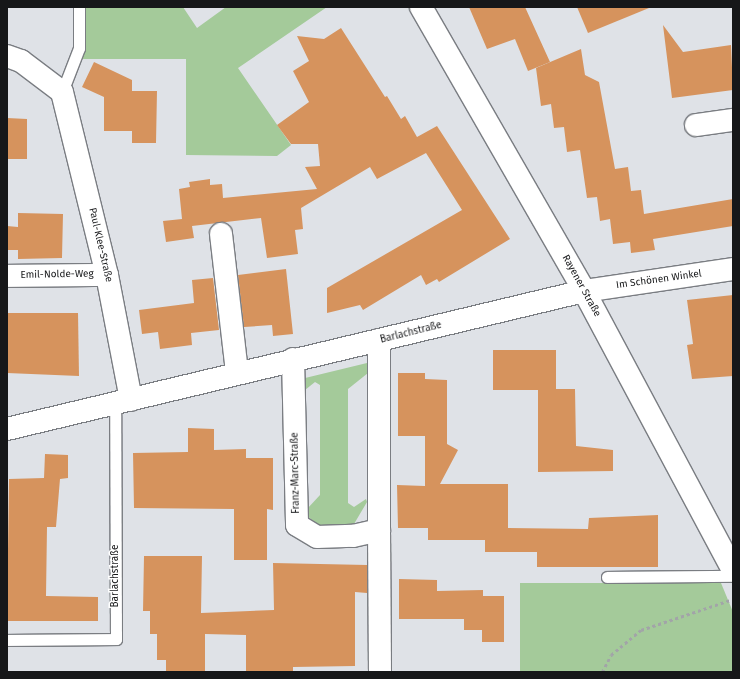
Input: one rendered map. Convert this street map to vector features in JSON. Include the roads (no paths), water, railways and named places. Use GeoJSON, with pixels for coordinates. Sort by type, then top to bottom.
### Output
{"type":"FeatureCollection","features":[{"type":"Feature","properties":{"kind":"street","name":"Rayener Straße"},"geometry":{"type":"LineString","coordinates":[[421,7],[584,291],[733,570]]}},
{"type":"Feature","properties":{"kind":"street"},"geometry":{"type":"LineString","coordinates":[[7,56],[21,61],[62,92]]}},
{"type":"Feature","properties":{"kind":"street","name":"Paul-Klee-Straße"},"geometry":{"type":"LineString","coordinates":[[62,92],[107,275],[123,401]]}},
{"type":"Feature","properties":{"kind":"street"},"geometry":{"type":"LineString","coordinates":[[696,125],[733,120]]}},
{"type":"Feature","properties":{"kind":"street"},"geometry":{"type":"LineString","coordinates":[[221,234],[237,373]]}},
{"type":"Feature","properties":{"kind":"street","name":"Im Schönen Winkel"},"geometry":{"type":"LineString","coordinates":[[584,291],[733,269]]}},
{"type":"Feature","properties":{"kind":"street","name":"Emil-Nolde-Weg"},"geometry":{"type":"LineString","coordinates":[[7,276],[107,275]]}},
{"type":"Feature","properties":{"kind":"street","name":"Barlachstraße"},"geometry":{"type":"LineString","coordinates":[[7,430],[293,359],[584,291]]}},
{"type":"Feature","properties":{"kind":"street"},"geometry":{"type":"LineString","coordinates":[[379,340],[380,672]]}},
{"type":"Feature","properties":{"kind":"street","name":"Franz-Marc-Straße"},"geometry":{"type":"LineString","coordinates":[[293,359],[297,525],[317,536],[353,536],[379,530]]}},
{"type":"Feature","properties":{"kind":"lane"},"geometry":{"type":"LineString","coordinates":[[62,92],[79,48],[79,7]]}},
{"type":"Feature","properties":{"kind":"lane","name":"Barlachstraße"},"geometry":{"type":"LineString","coordinates":[[7,640],[116,639],[123,401]]}},
{"type":"Feature","properties":{"kind":"lane"},"geometry":{"type":"LineString","coordinates":[[607,577],[733,576]]}}]}
